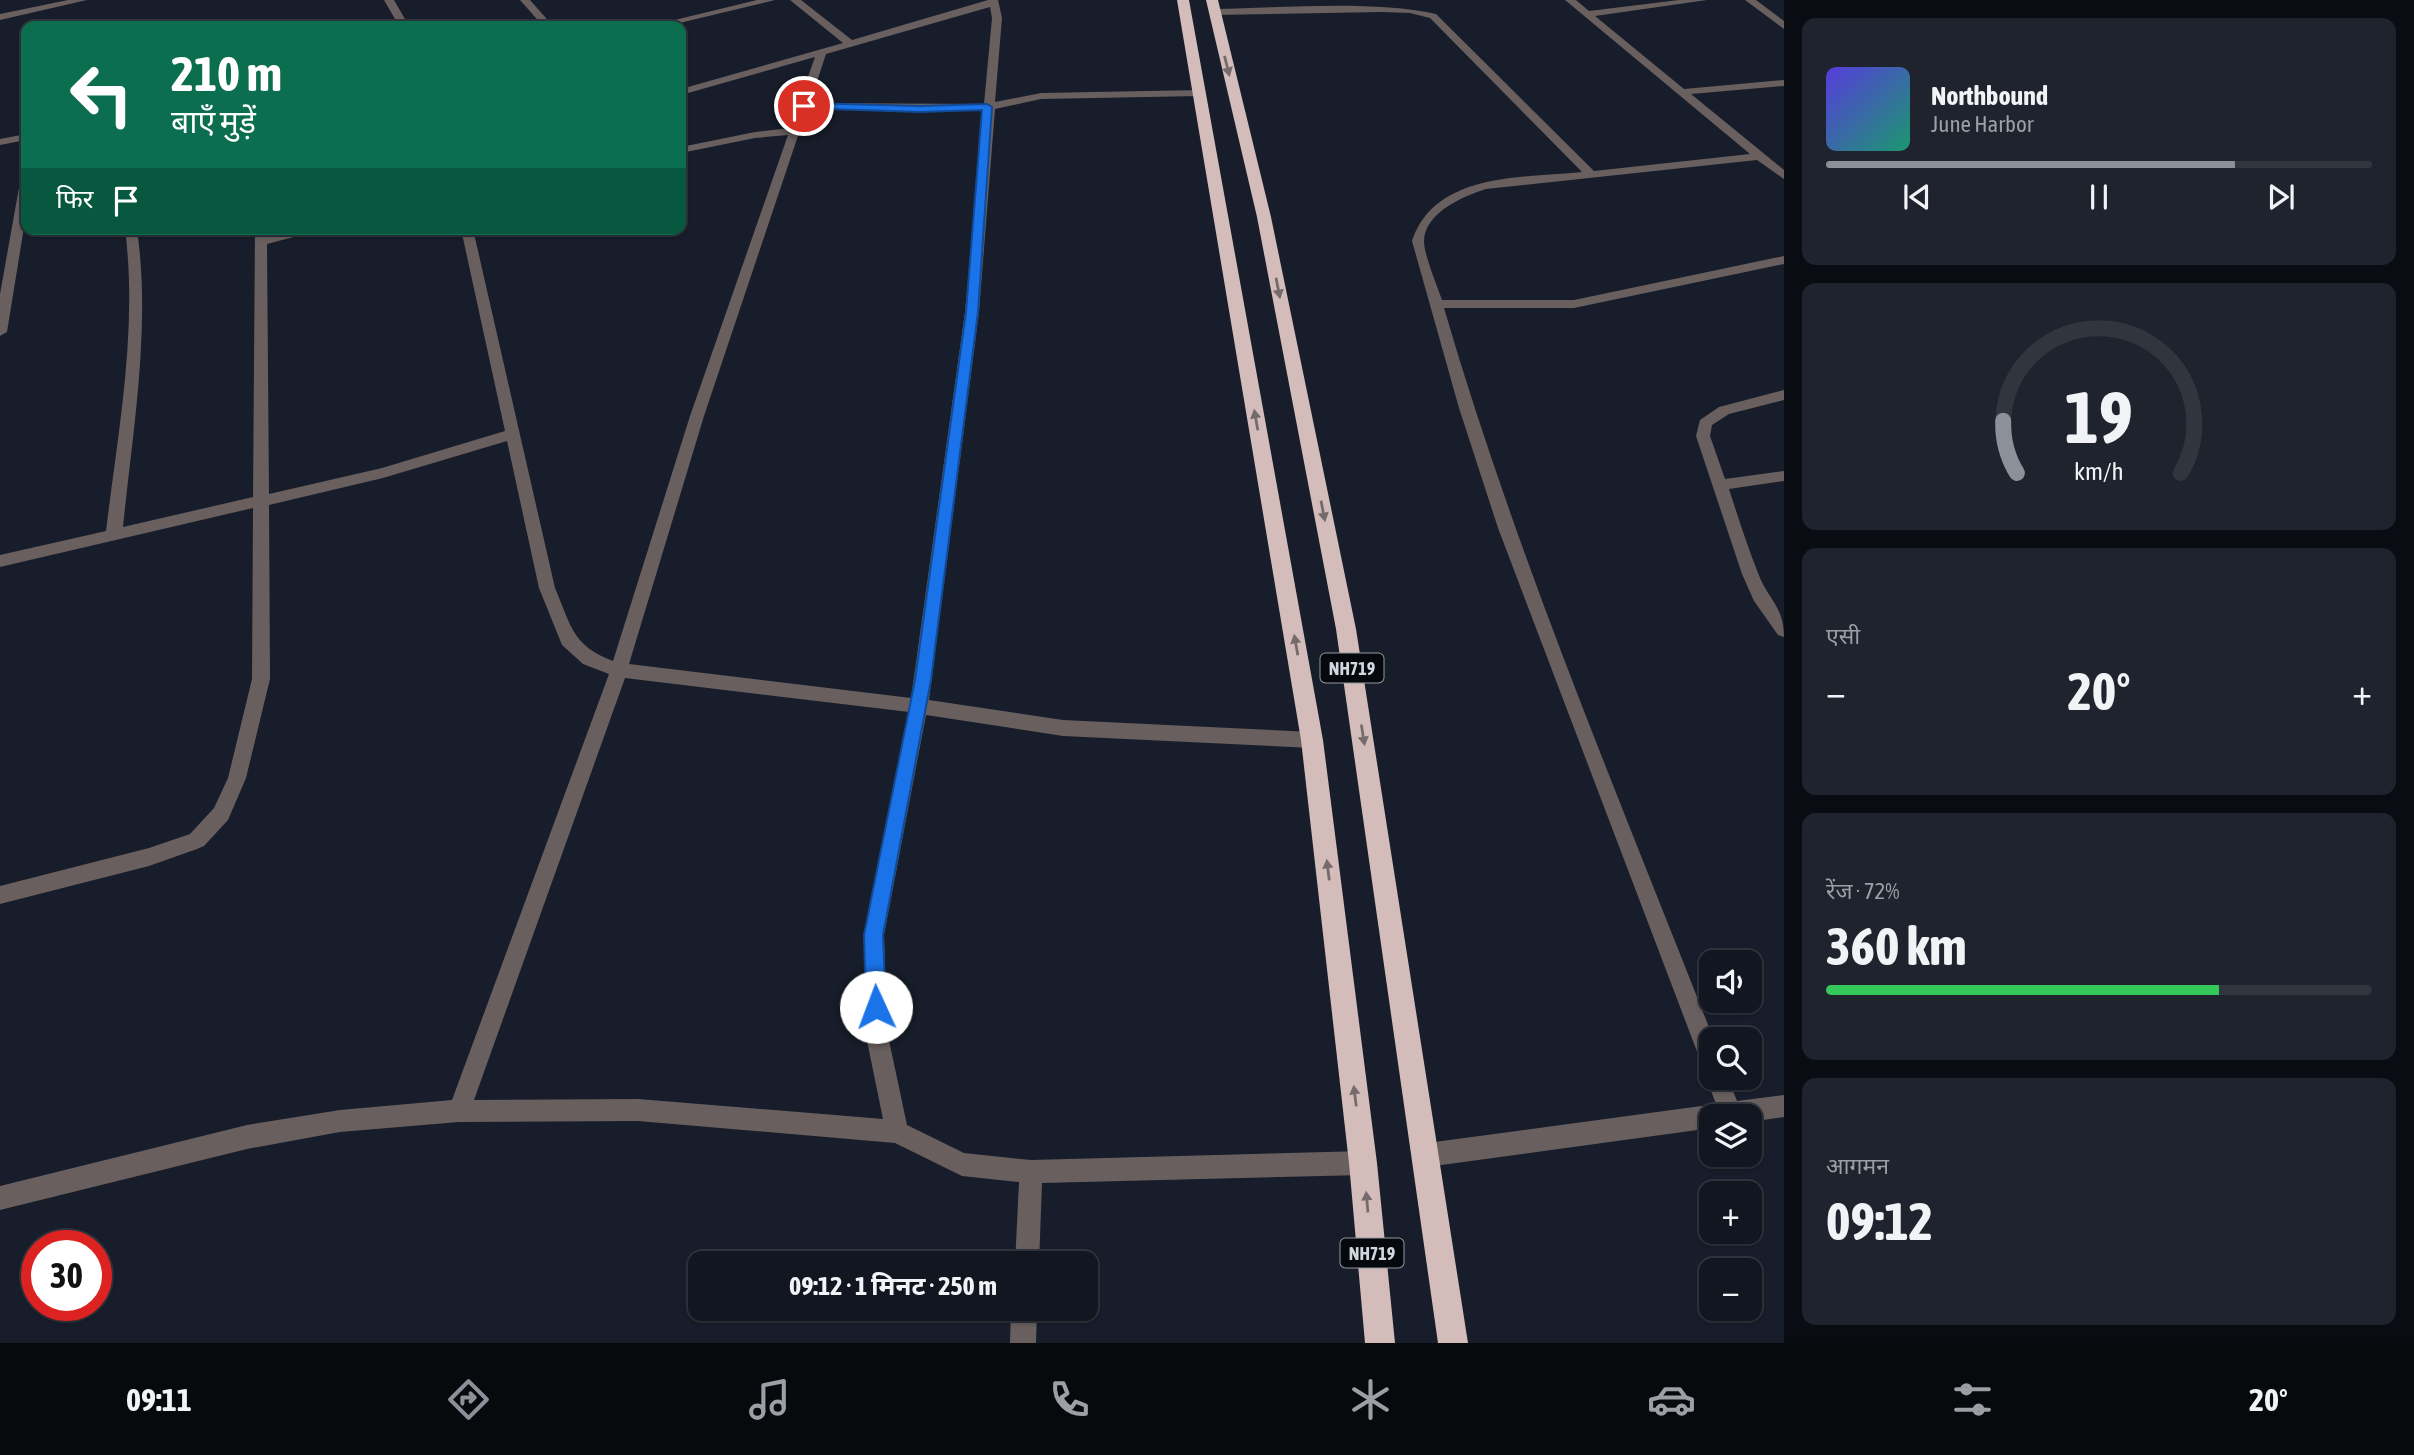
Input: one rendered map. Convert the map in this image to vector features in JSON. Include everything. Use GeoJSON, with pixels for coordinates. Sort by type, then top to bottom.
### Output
{"type":"FeatureCollection","features":[{"type":"Feature","properties":{"kind":"highway","name":"NH719"},"geometry":{"type":"LineString","coordinates":[[1182,0],[1312,740],[1363,1163],[1380,1343]]}},
{"type":"Feature","properties":{"kind":"highway","name":"NH719"},"geometry":{"type":"LineString","coordinates":[[1213,6],[1264,217],[1346,629],[1454,1343]]}},
{"type":"Feature","properties":{"kind":"street"},"geometry":{"type":"LineString","coordinates":[[0,17],[42,13],[82,0]]}},
{"type":"Feature","properties":{"kind":"street"},"geometry":{"type":"LineString","coordinates":[[389,0],[401,21]]}},
{"type":"Feature","properties":{"kind":"street"},"geometry":{"type":"LineString","coordinates":[[525,0],[544,21]]}},
{"type":"Feature","properties":{"kind":"street"},"geometry":{"type":"LineString","coordinates":[[677,21],[770,0]]}},
{"type":"Feature","properties":{"kind":"street"},"geometry":{"type":"LineString","coordinates":[[795,0],[852,45]]}},
{"type":"Feature","properties":{"kind":"street"},"geometry":{"type":"LineString","coordinates":[[1570,0],[1784,176]]}},
{"type":"Feature","properties":{"kind":"street"},"geometry":{"type":"LineString","coordinates":[[1588,14],[1702,0]]}},
{"type":"Feature","properties":{"kind":"street"},"geometry":{"type":"LineString","coordinates":[[1750,0],[1784,26]]}},
{"type":"Feature","properties":{"kind":"street"},"geometry":{"type":"LineString","coordinates":[[686,91],[852,45],[994,1],[997,19],[987,107],[972,312],[919,706],[874,935],[877,1031],[897,1132]]}},
{"type":"Feature","properties":{"kind":"street"},"geometry":{"type":"LineString","coordinates":[[1213,6],[1339,5],[1410,10],[1433,16],[1590,173]]}},
{"type":"Feature","properties":{"kind":"street"},"geometry":{"type":"LineString","coordinates":[[459,1111],[619,670],[697,416],[821,54]]}},
{"type":"Feature","properties":{"kind":"street"},"geometry":{"type":"LineString","coordinates":[[1682,92],[1784,83]]}},
{"type":"Feature","properties":{"kind":"street"},"geometry":{"type":"LineString","coordinates":[[804,106],[920,109],[987,107],[1041,96],[1199,93]]}},
{"type":"Feature","properties":{"kind":"street"},"geometry":{"type":"LineString","coordinates":[[686,149],[755,135],[795,131]]}},
{"type":"Feature","properties":{"kind":"street"},"geometry":{"type":"LineString","coordinates":[[0,142],[21,138]]}},
{"type":"Feature","properties":{"kind":"street"},"geometry":{"type":"LineString","coordinates":[[1699,1028],[1506,528],[1466,408],[1418,241],[1421,227],[1443,204],[1463,192],[1485,186],[1760,156]]}},
{"type":"Feature","properties":{"kind":"street"},"geometry":{"type":"LineString","coordinates":[[0,332],[18,221]]}},
{"type":"Feature","properties":{"kind":"street"},"geometry":{"type":"LineString","coordinates":[[114,534],[137,323],[136,267],[132,235]]}},
{"type":"Feature","properties":{"kind":"street"},"geometry":{"type":"LineString","coordinates":[[468,235],[547,588],[559,622],[571,645],[589,659],[619,670],[1107,732],[1312,740]]}},
{"type":"Feature","properties":{"kind":"street"},"geometry":{"type":"LineString","coordinates":[[0,895],[149,857],[197,840],[221,814],[243,756],[261,679],[261,236]]}},
{"type":"Feature","properties":{"kind":"street"},"geometry":{"type":"LineString","coordinates":[[1437,304],[1574,304],[1784,260]]}},
{"type":"Feature","properties":{"kind":"street"},"geometry":{"type":"LineString","coordinates":[[1784,395],[1724,410],[1705,423],[1703,436],[1760,596],[1784,630]]}},
{"type":"Feature","properties":{"kind":"street"},"geometry":{"type":"LineString","coordinates":[[0,561],[383,473],[513,434]]}},
{"type":"Feature","properties":{"kind":"street"},"geometry":{"type":"LineString","coordinates":[[1720,485],[1784,476]]}},
{"type":"Feature","properties":{"kind":"street"},"geometry":{"type":"LineString","coordinates":[[1762,1109],[1784,1106]]}},
{"type":"Feature","properties":{"kind":"street"},"geometry":{"type":"LineString","coordinates":[[0,1198],[247,1137],[340,1121],[459,1111],[638,1110],[897,1132],[962,1164],[1031,1172],[1363,1163]]}},
{"type":"Feature","properties":{"kind":"street"},"geometry":{"type":"LineString","coordinates":[[1427,1155],[1699,1119]]}},
{"type":"Feature","properties":{"kind":"street"},"geometry":{"type":"LineString","coordinates":[[1028,1251],[1031,1172]]}},
{"type":"Feature","properties":{"kind":"street"},"geometry":{"type":"LineString","coordinates":[[1023,1343],[1024,1321]]}},
{"type":"Feature","properties":{"kind":"route"},"geometry":{"type":"LineString","coordinates":[[804,106],[920,109],[987,107],[972,312],[923,680],[874,935],[876,1007]]}}]}
